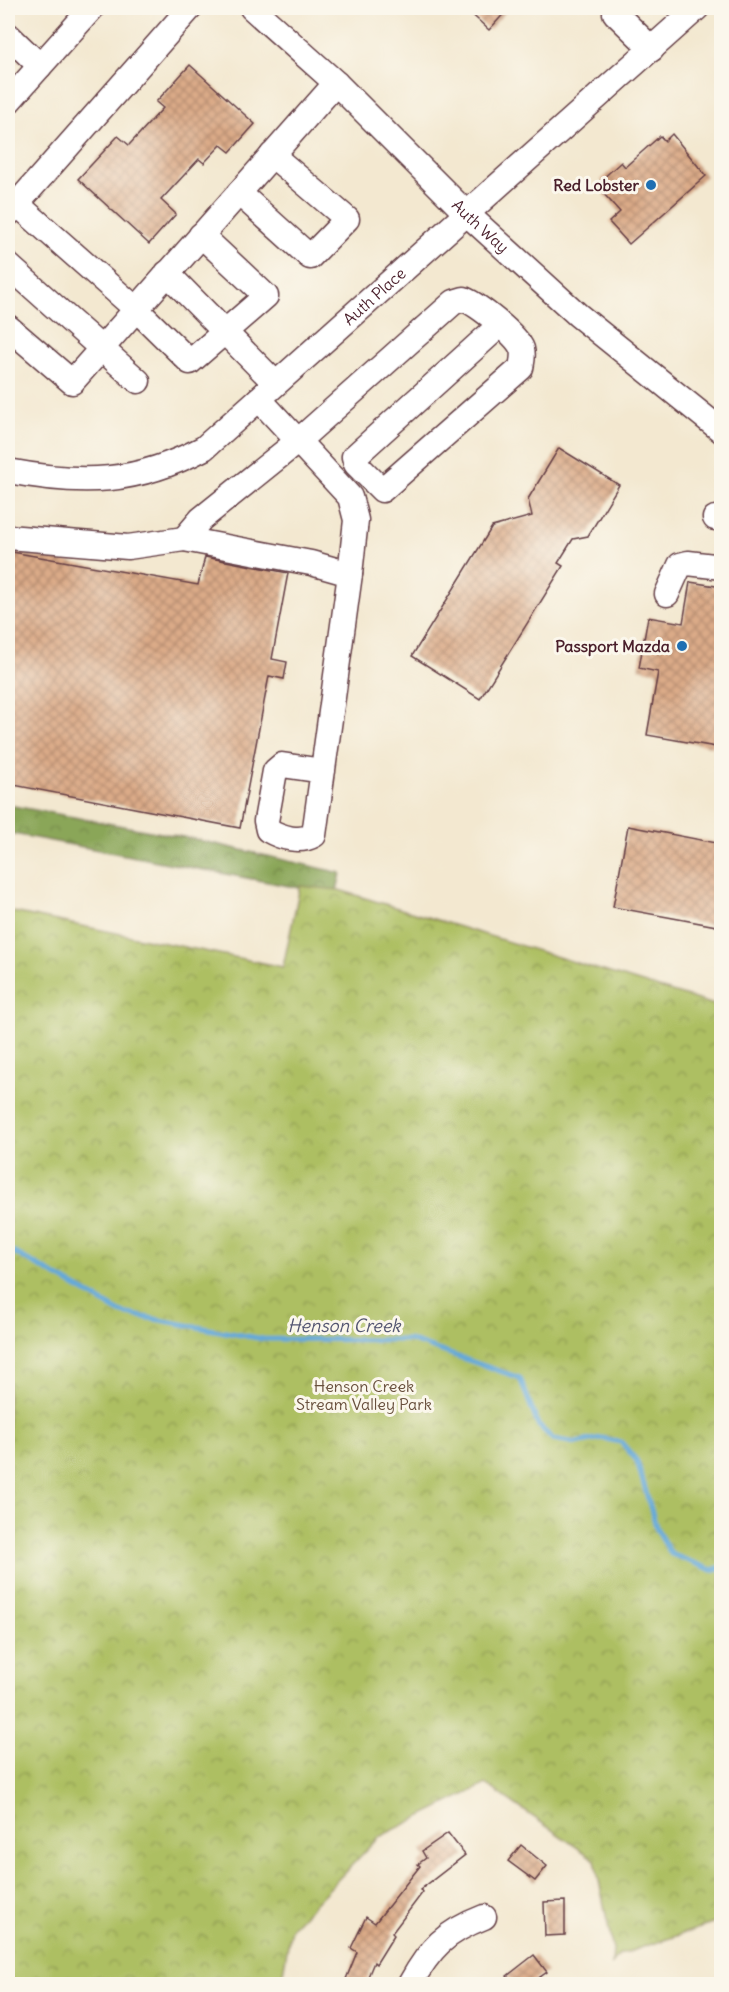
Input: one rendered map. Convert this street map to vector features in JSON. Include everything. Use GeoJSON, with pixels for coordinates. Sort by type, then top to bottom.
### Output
{"type":"FeatureCollection","features":[{"type":"Feature","properties":{"kind":"street"},"geometry":{"type":"LineString","coordinates":[[8,102],[92,8]]}},
{"type":"Feature","properties":{"kind":"street"},"geometry":{"type":"LineString","coordinates":[[190,8],[12,209],[136,309],[190,362],[266,296],[201,235]]}},
{"type":"Feature","properties":{"kind":"street","name":"Auth Way"},"geometry":{"type":"LineString","coordinates":[[252,8],[336,83],[466,213],[578,315],[722,431]]}},
{"type":"Feature","properties":{"kind":"street"},"geometry":{"type":"LineString","coordinates":[[618,8],[615,13],[652,49]]}},
{"type":"Feature","properties":{"kind":"street","name":"Auth Place"},"geometry":{"type":"LineString","coordinates":[[8,471],[82,481],[116,479],[175,464],[204,448],[697,8]]}},
{"type":"Feature","properties":{"kind":"street"},"geometry":{"type":"LineString","coordinates":[[8,36],[40,66]]}},
{"type":"Feature","properties":{"kind":"street"},"geometry":{"type":"LineString","coordinates":[[8,327],[72,382],[336,83]]}},
{"type":"Feature","properties":{"kind":"street"},"geometry":{"type":"LineString","coordinates":[[239,193],[310,257],[347,219],[272,155]]}},
{"type":"Feature","properties":{"kind":"street"},"geometry":{"type":"LineString","coordinates":[[8,265],[138,381]]}},
{"type":"Feature","properties":{"kind":"street"},"geometry":{"type":"LineString","coordinates":[[167,273],[226,333],[267,391],[298,441],[350,497],[357,520],[323,771]]}},
{"type":"Feature","properties":{"kind":"street"},"geometry":{"type":"LineString","coordinates":[[184,539],[201,519],[298,441],[454,302],[464,298],[478,305],[500,325],[521,346],[524,357],[521,368],[387,488],[382,490],[377,487],[356,464],[354,458],[500,325]]}},
{"type":"Feature","properties":{"kind":"street"},"geometry":{"type":"LineString","coordinates":[[8,537],[128,547],[184,539],[311,563],[350,574]]}},
{"type":"Feature","properties":{"kind":"street"},"geometry":{"type":"LineString","coordinates":[[667,594],[680,565],[688,563],[722,567]]}},
{"type":"Feature","properties":{"kind":"street"},"geometry":{"type":"LineString","coordinates":[[410,1984],[437,1943],[459,1926],[484,1917]]}},
{"type":"Feature","properties":{"kind":"green space"},"geometry":{"type":"Polygon","coordinates":[[[8,805],[194,839],[341,873],[336,895],[8,833],[8,805]]]}},
{"type":"Feature","properties":{"kind":"green space","name":"Henson Creek Stream Valley Park"},"geometry":{"type":"Polygon","coordinates":[[[300,886],[339,890],[721,1007],[721,1921],[619,1955],[612,1964],[613,1950],[595,1860],[486,1784],[379,1837],[291,1928],[281,1984],[8,1984],[8,911],[283,967],[300,886]]]}},
{"type":"Feature","properties":{"kind":"building"},"geometry":{"type":"Polygon","coordinates":[[[465,8],[509,8],[489,30],[465,8]]]}},
{"type":"Feature","properties":{"kind":"building"},"geometry":{"type":"Polygon","coordinates":[[[190,65],[255,124],[230,152],[221,145],[204,163],[199,159],[161,200],[176,214],[149,244],[78,179],[118,136],[129,145],[163,108],[156,102],[190,65]]]}},
{"type":"Feature","properties":{"kind":"building","name":"Red Lobster"},"geometry":{"type":"Polygon","coordinates":[[[672,134],[706,176],[629,244],[609,222],[620,212],[604,194],[609,190],[601,180],[621,162],[625,167],[660,136],[665,141],[672,134]]]}},
{"type":"Feature","properties":{"kind":"building"},"geometry":{"type":"Polygon","coordinates":[[[559,448],[619,485],[588,536],[573,539],[558,563],[563,566],[480,699],[412,656],[492,527],[532,516],[528,499],[559,448]]]}},
{"type":"Feature","properties":{"kind":"building"},"geometry":{"type":"Polygon","coordinates":[[[12,552],[198,585],[205,557],[288,573],[272,659],[287,662],[284,679],[269,676],[240,828],[8,784],[8,574],[12,552]]]}},
{"type":"Feature","properties":{"kind":"building","name":"Passport Mazda"},"geometry":{"type":"Polygon","coordinates":[[[690,582],[722,587],[722,748],[647,735],[658,672],[639,668],[648,617],[683,623],[690,582]]]}},
{"type":"Feature","properties":{"kind":"building"},"geometry":{"type":"Polygon","coordinates":[[[628,826],[722,844],[722,927],[613,907],[628,826]]]}},
{"type":"Feature","properties":{"kind":"building"},"geometry":{"type":"Polygon","coordinates":[[[448,1833],[465,1855],[420,1890],[423,1892],[392,1933],[394,1935],[376,1964],[374,1962],[365,1984],[344,1984],[357,1952],[351,1948],[366,1917],[375,1923],[420,1866],[418,1864],[426,1858],[422,1851],[448,1833]]]}},
{"type":"Feature","properties":{"kind":"building"},"geometry":{"type":"Polygon","coordinates":[[[521,1845],[547,1866],[535,1881],[508,1861],[521,1845]]]}},
{"type":"Feature","properties":{"kind":"building"},"geometry":{"type":"Polygon","coordinates":[[[565,1901],[565,1935],[545,1936],[544,1902],[565,1901]]]}},
{"type":"Feature","properties":{"kind":"building"},"geometry":{"type":"Polygon","coordinates":[[[534,1955],[547,1972],[530,1984],[514,1984],[507,1976],[534,1955]]]}},
{"type":"Feature","properties":{"kind":"waterway","name":"Henson Creek"},"geometry":{"type":"LineString","coordinates":[[8,1249],[122,1313],[263,1339],[409,1340],[520,1378],[538,1425],[553,1439],[576,1443],[601,1438],[621,1442],[637,1461],[657,1530],[671,1554],[712,1570],[722,1567]]}},
{"type":"Feature","properties":{"kind":"place","name":"Red Lobster"},"geometry":{"type":"Point","coordinates":[651,185]}},
{"type":"Feature","properties":{"kind":"place","name":"Passport Mazda"},"geometry":{"type":"Point","coordinates":[682,646]}}]}
